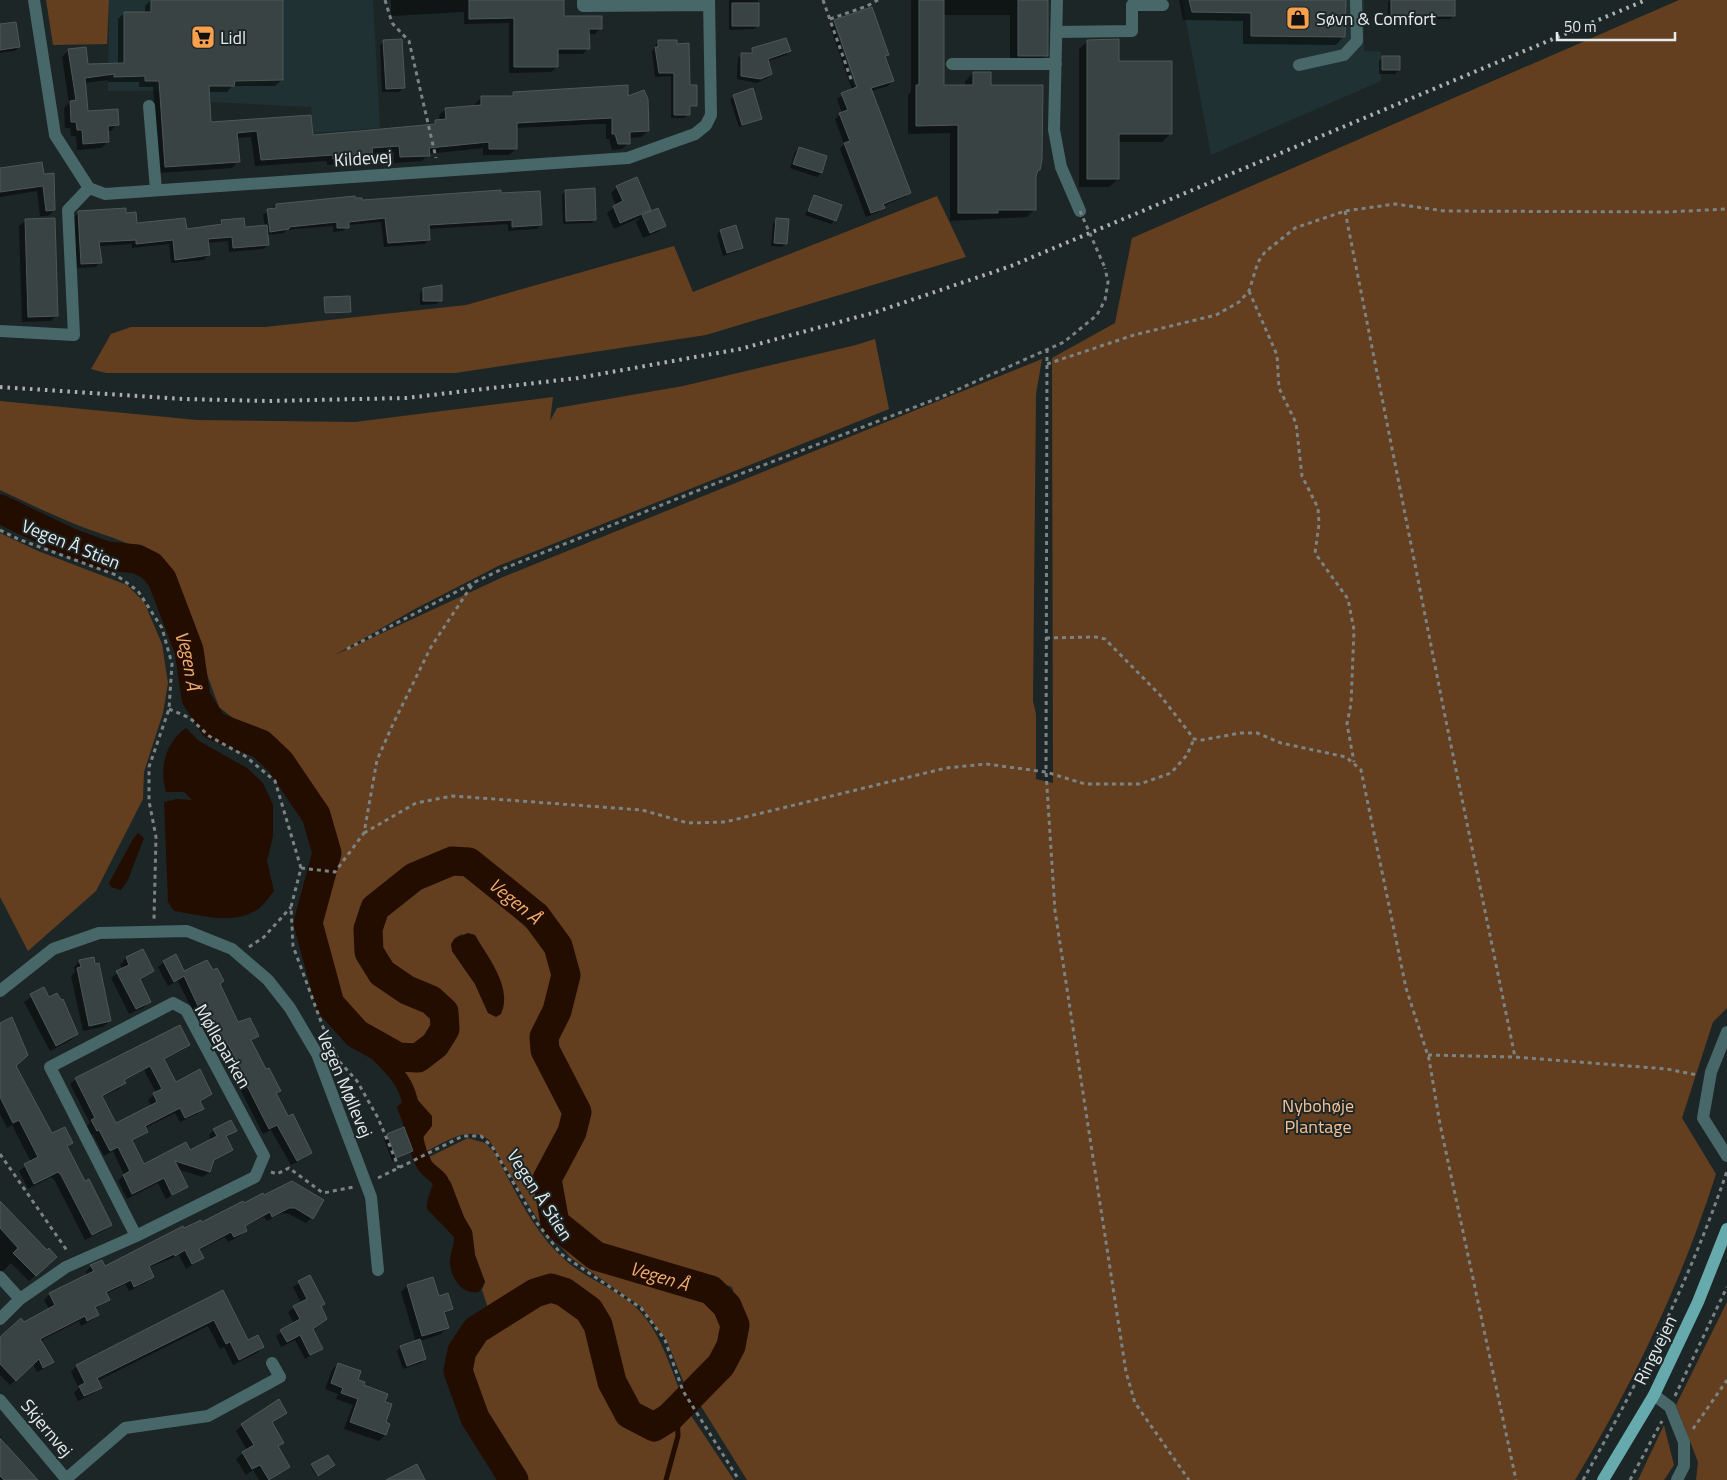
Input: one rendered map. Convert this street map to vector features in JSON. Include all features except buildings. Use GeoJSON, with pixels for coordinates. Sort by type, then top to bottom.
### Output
{"type":"FeatureCollection","features":[{"type":"Feature","properties":{"kind":"main road","name":"Ringvejen"},"geometry":{"type":"LineString","coordinates":[[1603,1480],[1654,1395],[1698,1302],[1727,1229]]}},
{"type":"Feature","properties":{"kind":"street"},"geometry":{"type":"LineString","coordinates":[[0,331],[74,335],[68,210],[89,188],[55,135],[34,0]]}},
{"type":"Feature","properties":{"kind":"street"},"geometry":{"type":"LineString","coordinates":[[583,0],[583,6],[709,3]]}},
{"type":"Feature","properties":{"kind":"street"},"geometry":{"type":"LineString","coordinates":[[1057,0],[1054,130],[1062,167],[1080,211]]}},
{"type":"Feature","properties":{"kind":"street"},"geometry":{"type":"LineString","coordinates":[[1300,65],[1344,55],[1357,41],[1356,0]]}},
{"type":"Feature","properties":{"kind":"street","name":"Kildevej"},"geometry":{"type":"LineString","coordinates":[[89,188],[105,194],[628,158],[695,134],[706,124],[711,115],[709,3]]}},
{"type":"Feature","properties":{"kind":"street"},"geometry":{"type":"LineString","coordinates":[[1056,32],[1132,31],[1132,5],[1163,5]]}},
{"type":"Feature","properties":{"kind":"street"},"geometry":{"type":"LineString","coordinates":[[952,64],[1056,64]]}},
{"type":"Feature","properties":{"kind":"street"},"geometry":{"type":"LineString","coordinates":[[149,106],[156,190]]}},
{"type":"Feature","properties":{"kind":"street","name":"Vegen Møllevej"},"geometry":{"type":"LineString","coordinates":[[0,991],[52,949],[99,932],[187,931],[232,949],[268,980],[290,1008],[316,1054],[371,1197],[378,1270]]}},
{"type":"Feature","properties":{"kind":"street","name":"Mølleparken"},"geometry":{"type":"LineString","coordinates":[[136,1236],[50,1067],[173,1003],[186,1010],[264,1156],[259,1168]]}},
{"type":"Feature","properties":{"kind":"street"},"geometry":{"type":"LineString","coordinates":[[1727,1032],[1710,1078],[1703,1118],[1727,1156]]}},
{"type":"Feature","properties":{"kind":"street"},"geometry":{"type":"LineString","coordinates":[[0,1319],[20,1299],[76,1263],[136,1236],[255,1177],[259,1168]]}},
{"type":"Feature","properties":{"kind":"street"},"geometry":{"type":"LineString","coordinates":[[0,1277],[20,1299]]}},
{"type":"Feature","properties":{"kind":"street"},"geometry":{"type":"LineString","coordinates":[[67,1479],[125,1428],[208,1416],[280,1377],[272,1363]]}},
{"type":"Feature","properties":{"kind":"street"},"geometry":{"type":"LineString","coordinates":[[1654,1395],[1670,1407],[1684,1442],[1684,1466],[1677,1480]]}},
{"type":"Feature","properties":{"kind":"street","name":"Skjernvej"},"geometry":{"type":"LineString","coordinates":[[0,1400],[67,1479]]}},
{"type":"Feature","properties":{"kind":"path"},"geometry":{"type":"LineString","coordinates":[[385,0],[392,22],[409,41],[439,171]]}},
{"type":"Feature","properties":{"kind":"path"},"geometry":{"type":"LineString","coordinates":[[823,0],[852,82]]}},
{"type":"Feature","properties":{"kind":"path"},"geometry":{"type":"LineString","coordinates":[[829,19],[867,6],[878,0]]}},
{"type":"Feature","properties":{"kind":"path"},"geometry":{"type":"LineString","coordinates":[[1047,364],[1134,335],[1216,315],[1239,302],[1249,291],[1258,262],[1264,252],[1295,228],[1345,211],[1395,204],[1445,211],[1667,212],[1727,209]]}},
{"type":"Feature","properties":{"kind":"path"},"geometry":{"type":"LineString","coordinates":[[347,649],[475,582],[709,486],[941,397],[1064,342],[1097,315],[1105,300],[1108,282],[1105,268],[1080,211]]}},
{"type":"Feature","properties":{"kind":"path"},"geometry":{"type":"LineString","coordinates":[[1345,211],[1515,1057]]}},
{"type":"Feature","properties":{"kind":"path"},"geometry":{"type":"LineString","coordinates":[[1249,291],[1277,355],[1279,388],[1296,423],[1302,476],[1318,508],[1319,524],[1315,553],[1348,599],[1354,630],[1351,704],[1347,724],[1354,763]]}},
{"type":"Feature","properties":{"kind":"path"},"geometry":{"type":"LineString","coordinates":[[1047,350],[1046,772],[1056,911],[1126,1372],[1135,1403],[1189,1480]]}},
{"type":"Feature","properties":{"kind":"path","name":"Vegen Å Stien"},"geometry":{"type":"LineString","coordinates":[[0,530],[18,540],[116,575],[138,592],[162,628],[172,664],[169,709],[149,767],[149,801],[156,837],[153,930]]}},
{"type":"Feature","properties":{"kind":"path"},"geometry":{"type":"LineString","coordinates":[[364,834],[377,760],[431,647],[475,582]]}},
{"type":"Feature","properties":{"kind":"path"},"geometry":{"type":"LineString","coordinates":[[1046,638],[1096,636],[1105,639],[1160,696],[1194,739],[1202,740],[1240,733],[1257,733],[1281,742],[1346,757],[1360,770],[1406,988],[1428,1056],[1440,1124],[1516,1480]]}},
{"type":"Feature","properties":{"kind":"path"},"geometry":{"type":"LineString","coordinates":[[169,709],[190,718],[208,736],[245,756],[275,781],[301,868],[291,907],[293,946],[323,1027],[339,1061],[357,1081],[378,1118],[399,1168]]}},
{"type":"Feature","properties":{"kind":"path"},"geometry":{"type":"LineString","coordinates":[[301,868],[335,872],[364,834],[416,803],[453,796],[642,810],[688,823],[725,822],[946,768],[986,764],[1046,772],[1085,784],[1140,784],[1172,773],[1187,754],[1194,739]]}},
{"type":"Feature","properties":{"kind":"path"},"geometry":{"type":"LineString","coordinates":[[238,954],[264,937],[291,907]]}},
{"type":"Feature","properties":{"kind":"path"},"geometry":{"type":"LineString","coordinates":[[1428,1056],[1515,1057],[1667,1068],[1710,1078]]}},
{"type":"Feature","properties":{"kind":"path","name":"Vegen Å Stien"},"geometry":{"type":"LineString","coordinates":[[259,1168],[276,1174],[289,1168],[323,1193],[367,1184],[462,1136],[481,1136],[493,1148],[537,1223],[561,1254],[641,1308],[665,1340],[683,1391],[740,1480]]}},
{"type":"Feature","properties":{"kind":"path"},"geometry":{"type":"LineString","coordinates":[[0,1154],[76,1263]]}},
{"type":"Feature","properties":{"kind":"path"},"geometry":{"type":"LineString","coordinates":[[1583,1480],[1630,1396],[1669,1318],[1707,1230],[1727,1171]]}},
{"type":"Feature","properties":{"kind":"path"},"geometry":{"type":"LineString","coordinates":[[1630,1480],[1670,1407],[1727,1287]]}},
{"type":"Feature","properties":{"kind":"path"},"geometry":{"type":"LineString","coordinates":[[1684,1442],[1727,1380]]}},
{"type":"Feature","properties":{"kind":"shaded area"},"geometry":{"type":"Polygon","coordinates":[[[109,0],[373,0],[380,128],[313,133],[311,107],[211,102],[210,90],[108,91],[109,0]]]}},
{"type":"Feature","properties":{"kind":"shaded area"},"geometry":{"type":"Polygon","coordinates":[[[1182,0],[1364,0],[1364,51],[1381,52],[1381,81],[1211,155],[1182,0]]]}},
{"type":"Feature","properties":{"kind":"shaded area"},"geometry":{"type":"Polygon","coordinates":[[[186,728],[199,741],[247,768],[263,783],[273,805],[273,836],[267,861],[274,891],[261,907],[246,915],[215,918],[174,911],[168,902],[164,802],[177,799],[192,800],[184,792],[166,792],[163,774],[166,757],[173,741],[186,728]]]}},
{"type":"Feature","properties":{"kind":"shaded area"},"geometry":{"type":"Polygon","coordinates":[[[138,833],[144,838],[128,880],[121,890],[111,887],[109,883],[138,833]]]}},
{"type":"Feature","properties":{"kind":"shaded area"},"geometry":{"type":"Polygon","coordinates":[[[468,933],[475,935],[492,963],[501,983],[504,1004],[501,1014],[496,1017],[488,1013],[475,984],[452,951],[451,944],[455,938],[468,933]]]}},
{"type":"Feature","properties":{"kind":"shaded area"},"geometry":{"type":"Polygon","coordinates":[[[410,1095],[416,1098],[432,1116],[432,1126],[421,1140],[408,1138],[397,1107],[410,1095]]]}},
{"type":"Feature","properties":{"kind":"shaded area"},"geometry":{"type":"Polygon","coordinates":[[[426,1163],[447,1177],[472,1231],[475,1255],[485,1282],[479,1292],[463,1289],[453,1276],[450,1262],[454,1237],[427,1209],[434,1178],[423,1168],[426,1163]]]}},
{"type":"Feature","properties":{"kind":"green space"},"geometry":{"type":"Polygon","coordinates":[[[46,0],[109,0],[107,44],[53,45],[46,0]]]}},
{"type":"Feature","properties":{"kind":"green space","name":"Nybohøje Plantage"},"geometry":{"type":"Polygon","coordinates":[[[1679,0],[1727,0],[1727,1008],[1713,1022],[1682,1118],[1716,1174],[1703,1214],[1672,1293],[1617,1407],[1575,1480],[747,1480],[699,1403],[737,1359],[743,1326],[732,1287],[685,1270],[599,1249],[570,1227],[559,1209],[556,1191],[560,1169],[581,1126],[582,1112],[556,1057],[553,1045],[572,992],[573,965],[546,916],[489,863],[468,852],[454,851],[388,884],[368,907],[361,942],[367,969],[383,985],[430,1015],[432,1026],[429,1038],[418,1049],[406,1049],[369,1032],[338,1000],[316,927],[338,856],[336,837],[277,739],[238,722],[219,707],[169,571],[149,554],[136,547],[70,522],[0,490],[0,401],[197,420],[355,422],[553,397],[550,421],[557,408],[683,386],[875,339],[889,409],[498,566],[413,610],[335,655],[503,577],[1042,359],[1036,394],[1033,701],[1036,714],[1036,779],[1053,783],[1052,358],[1115,323],[1132,238],[1679,0]]]}},
{"type":"Feature","properties":{"kind":"green space"},"geometry":{"type":"Polygon","coordinates":[[[937,196],[966,257],[706,335],[455,373],[106,373],[91,369],[111,334],[131,327],[265,327],[466,305],[674,246],[693,292],[937,196]]]}},
{"type":"Feature","properties":{"kind":"green space"},"geometry":{"type":"Polygon","coordinates":[[[0,533],[38,551],[127,585],[144,602],[162,644],[168,683],[163,713],[144,772],[143,799],[96,891],[28,951],[0,897],[0,533]]]}},
{"type":"Feature","properties":{"kind":"green space"},"geometry":{"type":"Polygon","coordinates":[[[454,873],[465,873],[546,945],[553,967],[549,1004],[538,1026],[534,1042],[538,1058],[565,1110],[567,1123],[538,1181],[538,1204],[544,1221],[576,1255],[642,1279],[693,1288],[712,1305],[725,1325],[726,1335],[721,1351],[686,1388],[666,1339],[640,1306],[571,1258],[538,1220],[489,1140],[473,1134],[464,1134],[423,1153],[417,1139],[421,1139],[416,1098],[410,1095],[407,1084],[385,1059],[415,1068],[428,1064],[457,1031],[453,1013],[443,996],[427,992],[405,981],[383,965],[376,952],[376,922],[410,890],[454,873]],[[462,934],[454,940],[452,951],[475,984],[488,1013],[462,934]]]}},
{"type":"Feature","properties":{"kind":"green space"},"geometry":{"type":"Polygon","coordinates":[[[468,1138],[485,1143],[494,1152],[525,1209],[554,1249],[572,1266],[631,1303],[649,1323],[668,1359],[682,1396],[662,1415],[654,1419],[648,1416],[629,1395],[615,1369],[605,1321],[591,1303],[567,1285],[553,1280],[538,1282],[523,1289],[489,1311],[482,1290],[485,1282],[475,1255],[472,1231],[447,1177],[426,1163],[427,1158],[468,1138]]]}},
{"type":"Feature","properties":{"kind":"green space"},"geometry":{"type":"Polygon","coordinates":[[[548,1294],[560,1299],[586,1318],[608,1391],[637,1429],[659,1437],[690,1414],[734,1480],[522,1480],[492,1432],[475,1395],[472,1376],[473,1359],[480,1342],[493,1328],[511,1315],[548,1294]]]}},
{"type":"Feature","properties":{"kind":"green space"},"geometry":{"type":"Polygon","coordinates":[[[1727,1302],[1727,1480],[1696,1480],[1698,1462],[1676,1405],[1727,1302]]]}},
{"type":"Feature","properties":{"kind":"green space"},"geometry":{"type":"Polygon","coordinates":[[[1664,1425],[1674,1465],[1664,1480],[1638,1480],[1664,1425]]]}},
{"type":"Feature","properties":{"kind":"waterway","name":"Vegen Å"},"geometry":{"type":"LineString","coordinates":[[0,509],[69,542],[107,556],[137,559],[151,566],[162,579],[189,650],[196,698],[214,726],[261,744],[280,762],[316,815],[327,853],[308,923],[330,1004],[357,1034],[398,1057],[418,1058],[435,1045],[445,1029],[444,1012],[431,1000],[407,990],[382,973],[369,952],[368,929],[375,908],[414,877],[452,861],[469,862],[536,916],[558,946],[566,975],[557,1011],[544,1037],[545,1050],[577,1112],[572,1132],[547,1179],[555,1223],[596,1256],[711,1290],[727,1306],[735,1325],[731,1346],[721,1365],[670,1417],[654,1427],[629,1414],[612,1382],[598,1325],[589,1310],[564,1292],[551,1288],[535,1293],[476,1330],[462,1351],[458,1371],[475,1418],[514,1480]]}},
{"type":"Feature","properties":{"kind":"waterway"},"geometry":{"type":"LineString","coordinates":[[357,1034],[389,1065],[404,1085],[411,1104],[415,1135],[420,1154],[425,1166],[440,1180]]}},
{"type":"Feature","properties":{"kind":"waterway"},"geometry":{"type":"LineString","coordinates":[[666,1480],[678,1436],[677,1410]]}},
{"type":"Feature","properties":{"kind":"railway"},"geometry":{"type":"LineString","coordinates":[[0,387],[183,399],[268,401],[406,398],[578,378],[740,349],[876,312],[1011,266],[1646,0]]}},
{"type":"Feature","properties":{"kind":"place","name":"Søvn & Comfort"},"geometry":{"type":"Point","coordinates":[1298,18]}},
{"type":"Feature","properties":{"kind":"place","name":"Lidl"},"geometry":{"type":"Point","coordinates":[203,37]}}]}
